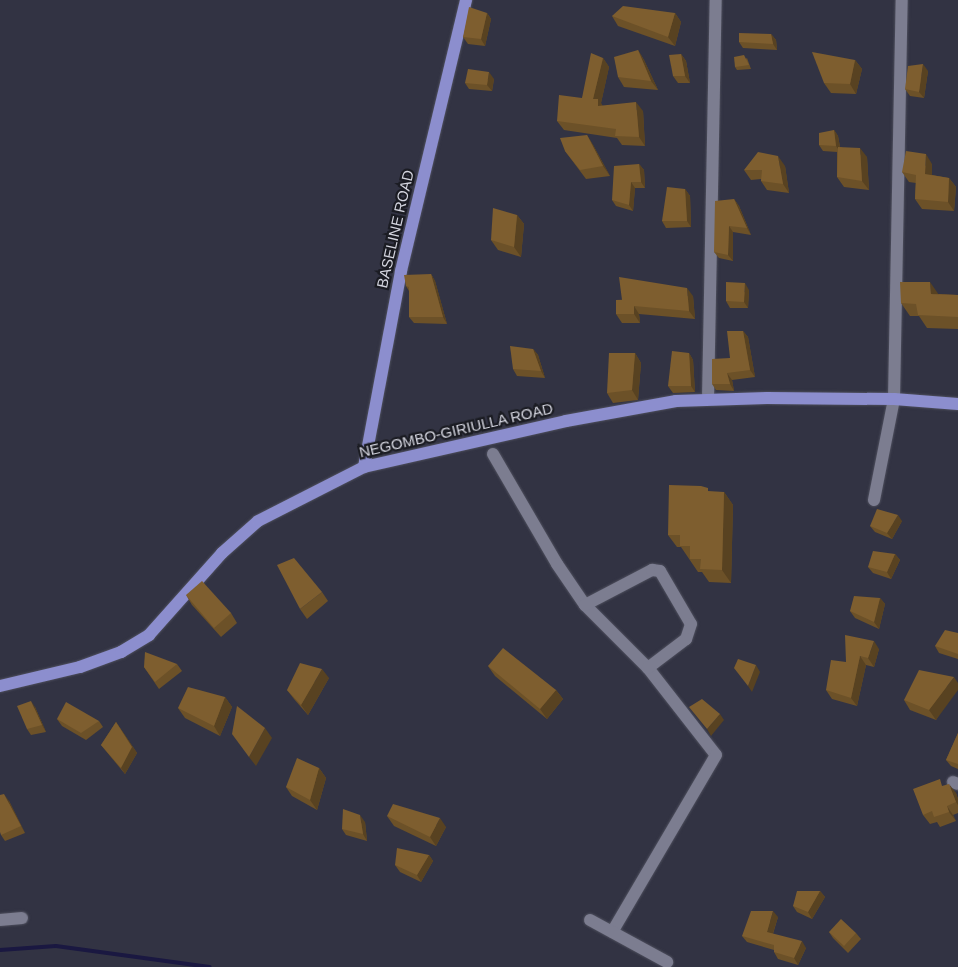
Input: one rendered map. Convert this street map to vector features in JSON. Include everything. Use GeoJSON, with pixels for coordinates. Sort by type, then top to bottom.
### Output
{"type":"FeatureCollection","features":[{"type":"Feature","properties":{"kind":"main road","name":"BASELINE ROAD"},"geometry":{"type":"LineString","coordinates":[[364,467],[401,271],[466,0]]}},
{"type":"Feature","properties":{"kind":"main road","name":"NEGOMBO-GIRIULLA ROAD"},"geometry":{"type":"LineString","coordinates":[[0,686],[80,667],[128,648],[149,635],[222,553],[258,521],[364,467],[566,421],[676,401],[708,399],[894,399],[958,404]]}},
{"type":"Feature","properties":{"kind":"street"},"geometry":{"type":"LineString","coordinates":[[708,399],[716,0]]}},
{"type":"Feature","properties":{"kind":"street"},"geometry":{"type":"LineString","coordinates":[[874,500],[894,399],[902,0]]}},
{"type":"Feature","properties":{"kind":"street"},"geometry":{"type":"LineString","coordinates":[[493,454],[557,564],[586,605],[648,668],[716,755],[612,932]]}},
{"type":"Feature","properties":{"kind":"street"},"geometry":{"type":"LineString","coordinates":[[586,605],[652,570],[660,571],[691,624],[686,639],[648,668]]}},
{"type":"Feature","properties":{"kind":"street"},"geometry":{"type":"LineString","coordinates":[[0,920],[22,918]]}},
{"type":"Feature","properties":{"kind":"street"},"geometry":{"type":"LineString","coordinates":[[590,920],[667,962]]}},
{"type":"Feature","properties":{"kind":"building"},"geometry":{"type":"Polygon","coordinates":[[[623,6],[675,13],[668,37],[612,16],[623,6]]]}},
{"type":"Feature","properties":{"kind":"building"},"geometry":{"type":"Polygon","coordinates":[[[469,7],[487,13],[481,39],[463,37],[469,7]]]}},
{"type":"Feature","properties":{"kind":"building"},"geometry":{"type":"Polygon","coordinates":[[[739,33],[771,34],[773,44],[739,42],[739,33]]]}},
{"type":"Feature","properties":{"kind":"building"},"geometry":{"type":"Polygon","coordinates":[[[638,50],[651,81],[618,77],[614,57],[638,50]]]}},
{"type":"Feature","properties":{"kind":"building"},"geometry":{"type":"Polygon","coordinates":[[[812,52],[855,60],[850,84],[824,83],[812,52]]]}},
{"type":"Feature","properties":{"kind":"building"},"geometry":{"type":"Polygon","coordinates":[[[591,53],[603,58],[593,99],[598,99],[598,106],[636,102],[639,137],[615,136],[616,129],[557,121],[559,95],[582,98],[591,53]]]}},
{"type":"Feature","properties":{"kind":"building"},"geometry":{"type":"Polygon","coordinates":[[[681,54],[685,76],[673,76],[669,55],[681,54]]]}},
{"type":"Feature","properties":{"kind":"building"},"geometry":{"type":"Polygon","coordinates":[[[744,55],[749,65],[735,67],[734,57],[744,55]]]}},
{"type":"Feature","properties":{"kind":"building"},"geometry":{"type":"Polygon","coordinates":[[[923,64],[919,92],[905,89],[908,66],[923,64]]]}},
{"type":"Feature","properties":{"kind":"building"},"geometry":{"type":"Polygon","coordinates":[[[468,69],[489,72],[487,85],[465,83],[468,69]]]}},
{"type":"Feature","properties":{"kind":"building"},"geometry":{"type":"Polygon","coordinates":[[[834,130],[836,146],[819,145],[819,133],[834,130]]]}},
{"type":"Feature","properties":{"kind":"building"},"geometry":{"type":"Polygon","coordinates":[[[587,135],[603,166],[580,170],[565,151],[560,138],[587,135]]]}},
{"type":"Feature","properties":{"kind":"building"},"geometry":{"type":"Polygon","coordinates":[[[838,147],[860,148],[862,181],[837,177],[838,147]]]}},
{"type":"Feature","properties":{"kind":"building"},"geometry":{"type":"Polygon","coordinates":[[[906,151],[926,154],[925,174],[949,178],[948,202],[915,199],[916,175],[902,172],[906,151]]]}},
{"type":"Feature","properties":{"kind":"building"},"geometry":{"type":"Polygon","coordinates":[[[758,152],[778,156],[783,184],[761,181],[762,170],[744,170],[758,152]]]}},
{"type":"Feature","properties":{"kind":"building"},"geometry":{"type":"Polygon","coordinates":[[[639,164],[641,182],[631,182],[629,205],[612,200],[614,166],[639,164]]]}},
{"type":"Feature","properties":{"kind":"building"},"geometry":{"type":"Polygon","coordinates":[[[667,187],[685,189],[687,221],[662,221],[667,187]]]}},
{"type":"Feature","properties":{"kind":"building"},"geometry":{"type":"Polygon","coordinates":[[[734,199],[747,228],[729,226],[728,255],[714,252],[715,201],[734,199]]]}},
{"type":"Feature","properties":{"kind":"building"},"geometry":{"type":"Polygon","coordinates":[[[493,208],[517,215],[514,247],[491,240],[493,208]]]}},
{"type":"Feature","properties":{"kind":"building"},"geometry":{"type":"Polygon","coordinates":[[[431,274],[443,317],[409,317],[409,287],[406,286],[404,275],[431,274]]]}},
{"type":"Feature","properties":{"kind":"building"},"geometry":{"type":"Polygon","coordinates":[[[619,277],[687,288],[689,311],[634,306],[634,314],[616,314],[616,300],[622,300],[619,277]]]}},
{"type":"Feature","properties":{"kind":"building"},"geometry":{"type":"Polygon","coordinates":[[[726,282],[745,283],[744,302],[726,301],[726,282]]]}},
{"type":"Feature","properties":{"kind":"building"},"geometry":{"type":"Polygon","coordinates":[[[900,282],[930,282],[931,294],[958,295],[958,317],[918,315],[916,304],[901,303],[900,282]]]}},
{"type":"Feature","properties":{"kind":"building"},"geometry":{"type":"Polygon","coordinates":[[[727,331],[743,331],[750,370],[727,373],[730,384],[712,384],[712,359],[730,358],[727,331]]]}},
{"type":"Feature","properties":{"kind":"building"},"geometry":{"type":"Polygon","coordinates":[[[510,346],[533,349],[541,371],[513,369],[510,346]]]}},
{"type":"Feature","properties":{"kind":"building"},"geometry":{"type":"Polygon","coordinates":[[[672,351],[689,353],[691,386],[668,386],[672,351]]]}},
{"type":"Feature","properties":{"kind":"building"},"geometry":{"type":"Polygon","coordinates":[[[609,353],[635,353],[632,390],[607,393],[609,353]]]}},
{"type":"Feature","properties":{"kind":"building"},"geometry":{"type":"Polygon","coordinates":[[[669,485],[701,486],[708,488],[708,491],[724,492],[722,570],[700,569],[701,559],[690,559],[690,546],[680,546],[680,535],[668,535],[669,485]]]}},
{"type":"Feature","properties":{"kind":"building"},"geometry":{"type":"Polygon","coordinates":[[[877,509],[898,515],[887,533],[870,526],[877,509]]]}},
{"type":"Feature","properties":{"kind":"building"},"geometry":{"type":"Polygon","coordinates":[[[873,551],[895,554],[887,572],[868,567],[873,551]]]}},
{"type":"Feature","properties":{"kind":"building"},"geometry":{"type":"Polygon","coordinates":[[[294,558],[322,592],[300,609],[277,565],[294,558]]]}},
{"type":"Feature","properties":{"kind":"building"},"geometry":{"type":"Polygon","coordinates":[[[202,581],[231,613],[214,628],[186,595],[202,581]]]}},
{"type":"Feature","properties":{"kind":"building"},"geometry":{"type":"Polygon","coordinates":[[[854,596],[880,598],[874,622],[850,611],[854,596]]]}},
{"type":"Feature","properties":{"kind":"building"},"geometry":{"type":"Polygon","coordinates":[[[945,630],[958,633],[958,654],[935,646],[945,630]]]}},
{"type":"Feature","properties":{"kind":"building"},"geometry":{"type":"Polygon","coordinates":[[[845,635],[874,641],[868,658],[860,656],[851,698],[826,690],[831,660],[846,662],[845,635]]]}},
{"type":"Feature","properties":{"kind":"building"},"geometry":{"type":"Polygon","coordinates":[[[503,648],[556,690],[540,709],[488,666],[503,648]]]}},
{"type":"Feature","properties":{"kind":"building"},"geometry":{"type":"Polygon","coordinates":[[[145,652],[177,664],[155,682],[144,667],[145,652]]]}},
{"type":"Feature","properties":{"kind":"building"},"geometry":{"type":"Polygon","coordinates":[[[738,659],[756,665],[748,686],[734,668],[738,659]]]}},
{"type":"Feature","properties":{"kind":"building"},"geometry":{"type":"Polygon","coordinates":[[[300,663],[322,669],[301,705],[287,690],[300,663]]]}},
{"type":"Feature","properties":{"kind":"building"},"geometry":{"type":"Polygon","coordinates":[[[919,670],[954,677],[929,710],[904,700],[919,670]]]}},
{"type":"Feature","properties":{"kind":"building"},"geometry":{"type":"Polygon","coordinates":[[[188,687],[225,697],[214,726],[178,708],[188,687]]]}},
{"type":"Feature","properties":{"kind":"building"},"geometry":{"type":"Polygon","coordinates":[[[702,699],[720,714],[707,729],[689,707],[702,699]]]}},
{"type":"Feature","properties":{"kind":"building"},"geometry":{"type":"Polygon","coordinates":[[[31,701],[42,725],[27,729],[17,706],[31,701]]]}},
{"type":"Feature","properties":{"kind":"building"},"geometry":{"type":"Polygon","coordinates":[[[66,702],[99,721],[81,733],[57,719],[66,702]]]}},
{"type":"Feature","properties":{"kind":"building"},"geometry":{"type":"Polygon","coordinates":[[[237,706],[265,728],[249,757],[232,734],[237,706]]]}},
{"type":"Feature","properties":{"kind":"building"},"geometry":{"type":"Polygon","coordinates":[[[116,722],[132,747],[121,768],[101,745],[116,722]]]}},
{"type":"Feature","properties":{"kind":"building"},"geometry":{"type":"Polygon","coordinates":[[[958,733],[958,764],[946,760],[958,733]]]}},
{"type":"Feature","properties":{"kind":"building"},"geometry":{"type":"Polygon","coordinates":[[[297,758],[319,768],[310,800],[286,787],[297,758]]]}},
{"type":"Feature","properties":{"kind":"building"},"geometry":{"type":"Polygon","coordinates":[[[940,779],[942,786],[949,784],[956,802],[947,806],[949,812],[934,817],[932,811],[923,815],[913,789],[940,779]]]}},
{"type":"Feature","properties":{"kind":"building"},"geometry":{"type":"Polygon","coordinates":[[[4,794],[21,826],[1,835],[0,795],[4,794]]]}},
{"type":"Feature","properties":{"kind":"building"},"geometry":{"type":"Polygon","coordinates":[[[393,804],[440,818],[430,837],[387,816],[393,804]]]}},
{"type":"Feature","properties":{"kind":"building"},"geometry":{"type":"Polygon","coordinates":[[[343,809],[360,815],[363,834],[342,829],[343,809]]]}},
{"type":"Feature","properties":{"kind":"building"},"geometry":{"type":"Polygon","coordinates":[[[397,848],[429,855],[417,875],[395,865],[397,848]]]}},
{"type":"Feature","properties":{"kind":"building"},"geometry":{"type":"Polygon","coordinates":[[[797,891],[820,891],[808,912],[793,906],[797,891]]]}},
{"type":"Feature","properties":{"kind":"building"},"geometry":{"type":"Polygon","coordinates":[[[751,911],[773,911],[767,932],[802,941],[794,958],[774,952],[774,945],[742,936],[751,911]]]}},
{"type":"Feature","properties":{"kind":"building"},"geometry":{"type":"Polygon","coordinates":[[[841,919],[856,933],[844,946],[829,932],[841,919]]]}},
{"type":"Feature","properties":{"kind":"waterway"},"geometry":{"type":"LineString","coordinates":[[0,950],[56,946],[210,967]]}}]}
